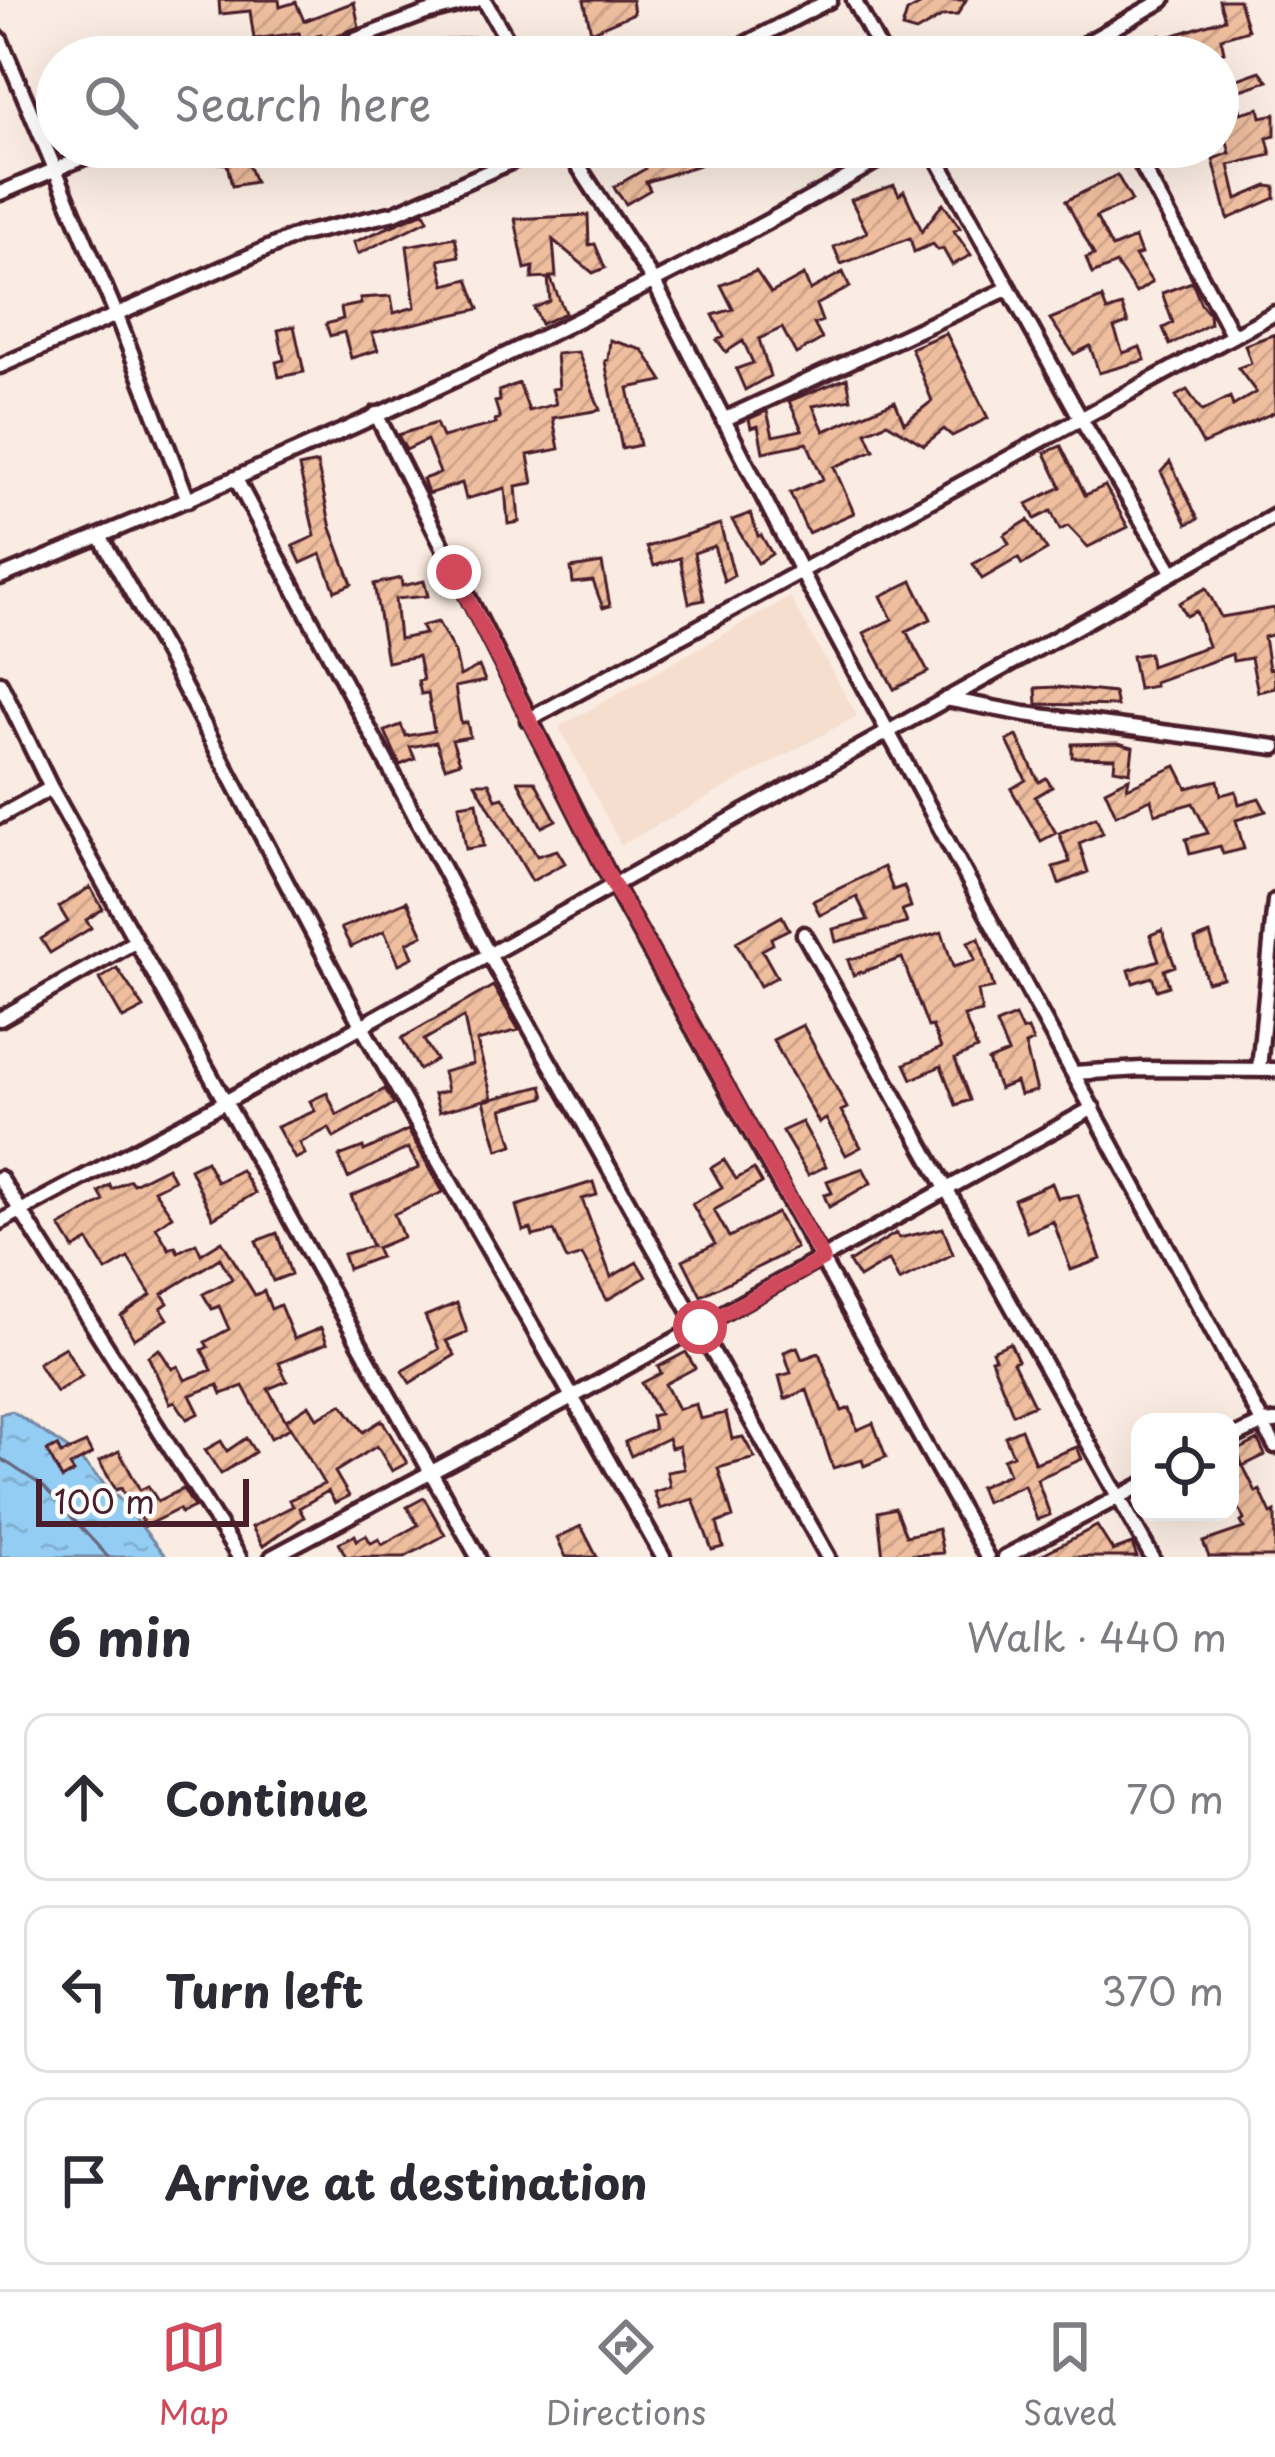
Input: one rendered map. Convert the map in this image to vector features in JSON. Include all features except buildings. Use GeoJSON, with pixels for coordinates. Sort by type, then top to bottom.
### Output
{"type":"FeatureCollection","features":[{"type":"Feature","properties":{"kind":"street"},"geometry":{"type":"LineString","coordinates":[[365,36],[426,13],[480,0],[504,36]]}},
{"type":"Feature","properties":{"kind":"street"},"geometry":{"type":"LineString","coordinates":[[761,36],[830,0]]}},
{"type":"Feature","properties":{"kind":"street"},"geometry":{"type":"LineString","coordinates":[[854,0],[873,36]]}},
{"type":"Feature","properties":{"kind":"street"},"geometry":{"type":"LineString","coordinates":[[1106,36],[1163,0]]}},
{"type":"Feature","properties":{"kind":"street"},"geometry":{"type":"LineString","coordinates":[[0,39],[36,123]]}},
{"type":"Feature","properties":{"kind":"street"},"geometry":{"type":"LineString","coordinates":[[0,193],[61,168]]}},
{"type":"Feature","properties":{"kind":"street"},"geometry":{"type":"LineString","coordinates":[[0,366],[298,235],[394,213],[496,168]]}},
{"type":"Feature","properties":{"kind":"street"},"geometry":{"type":"LineString","coordinates":[[580,168],[655,284],[800,571],[1269,1423],[1275,1445]]}},
{"type":"Feature","properties":{"kind":"street"},"geometry":{"type":"LineString","coordinates":[[0,577],[237,481],[655,284],[863,168]]}},
{"type":"Feature","properties":{"kind":"street"},"geometry":{"type":"LineString","coordinates":[[943,168],[1173,573]]}},
{"type":"Feature","properties":{"kind":"street"},"geometry":{"type":"LineString","coordinates":[[1143,168],[1233,335]]}},
{"type":"Feature","properties":{"kind":"street"},"geometry":{"type":"LineString","coordinates":[[56,170],[188,500]]}},
{"type":"Feature","properties":{"kind":"street"},"geometry":{"type":"LineString","coordinates":[[723,420],[1009,288]]}},
{"type":"Feature","properties":{"kind":"street"},"geometry":{"type":"LineString","coordinates":[[528,720],[1275,313]]}},
{"type":"Feature","properties":{"kind":"street"},"geometry":{"type":"LineString","coordinates":[[376,414],[612,882],[987,1557]]}},
{"type":"Feature","properties":{"kind":"street"},"geometry":{"type":"LineString","coordinates":[[237,481],[488,953],[828,1557]]}},
{"type":"Feature","properties":{"kind":"street"},"geometry":{"type":"LineString","coordinates":[[0,1222],[225,1102],[1275,516]]}},
{"type":"Feature","properties":{"kind":"street"},"geometry":{"type":"LineString","coordinates":[[100,536],[360,1023],[663,1557]]}},
{"type":"Feature","properties":{"kind":"street"},"geometry":{"type":"LineString","coordinates":[[0,682],[51,788],[478,1557]]}},
{"type":"Feature","properties":{"kind":"street"},"geometry":{"type":"LineString","coordinates":[[945,699],[1275,746]]}},
{"type":"Feature","properties":{"kind":"street"},"geometry":{"type":"LineString","coordinates":[[0,816],[51,788]]}},
{"type":"Feature","properties":{"kind":"street"},"geometry":{"type":"LineString","coordinates":[[1259,1069],[1275,901]]}},
{"type":"Feature","properties":{"kind":"street"},"geometry":{"type":"LineString","coordinates":[[804,934],[1153,1557]]}},
{"type":"Feature","properties":{"kind":"street"},"geometry":{"type":"LineString","coordinates":[[0,1019],[136,941]]}},
{"type":"Feature","properties":{"kind":"street"},"geometry":{"type":"LineString","coordinates":[[1073,1073],[1275,1070]]}},
{"type":"Feature","properties":{"kind":"street"},"geometry":{"type":"LineString","coordinates":[[272,1557],[574,1396],[1093,1108]]}},
{"type":"Feature","properties":{"kind":"street"},"geometry":{"type":"LineString","coordinates":[[0,1178],[239,1557]]}},
{"type":"Feature","properties":{"kind":"street"},"geometry":{"type":"LineString","coordinates":[[1239,1435],[1269,1423]]}},
{"type":"Feature","properties":{"kind":"street"},"geometry":{"type":"LineString","coordinates":[[1005,1557],[1131,1490]]}},
{"type":"Feature","properties":{"kind":"shaded area"},"geometry":{"type":"Polygon","coordinates":[[[790,597],[857,716],[621,845],[559,727],[790,597]]]}},
{"type":"Feature","properties":{"kind":"water"},"geometry":{"type":"Polygon","coordinates":[[[12,1411],[74,1453],[166,1557],[0,1557],[0,1414],[12,1411]]]}},
{"type":"Feature","properties":{"kind":"route"},"geometry":{"type":"LineString","coordinates":[[454,572],[612,882],[823,1259],[700,1327]]}}]}
